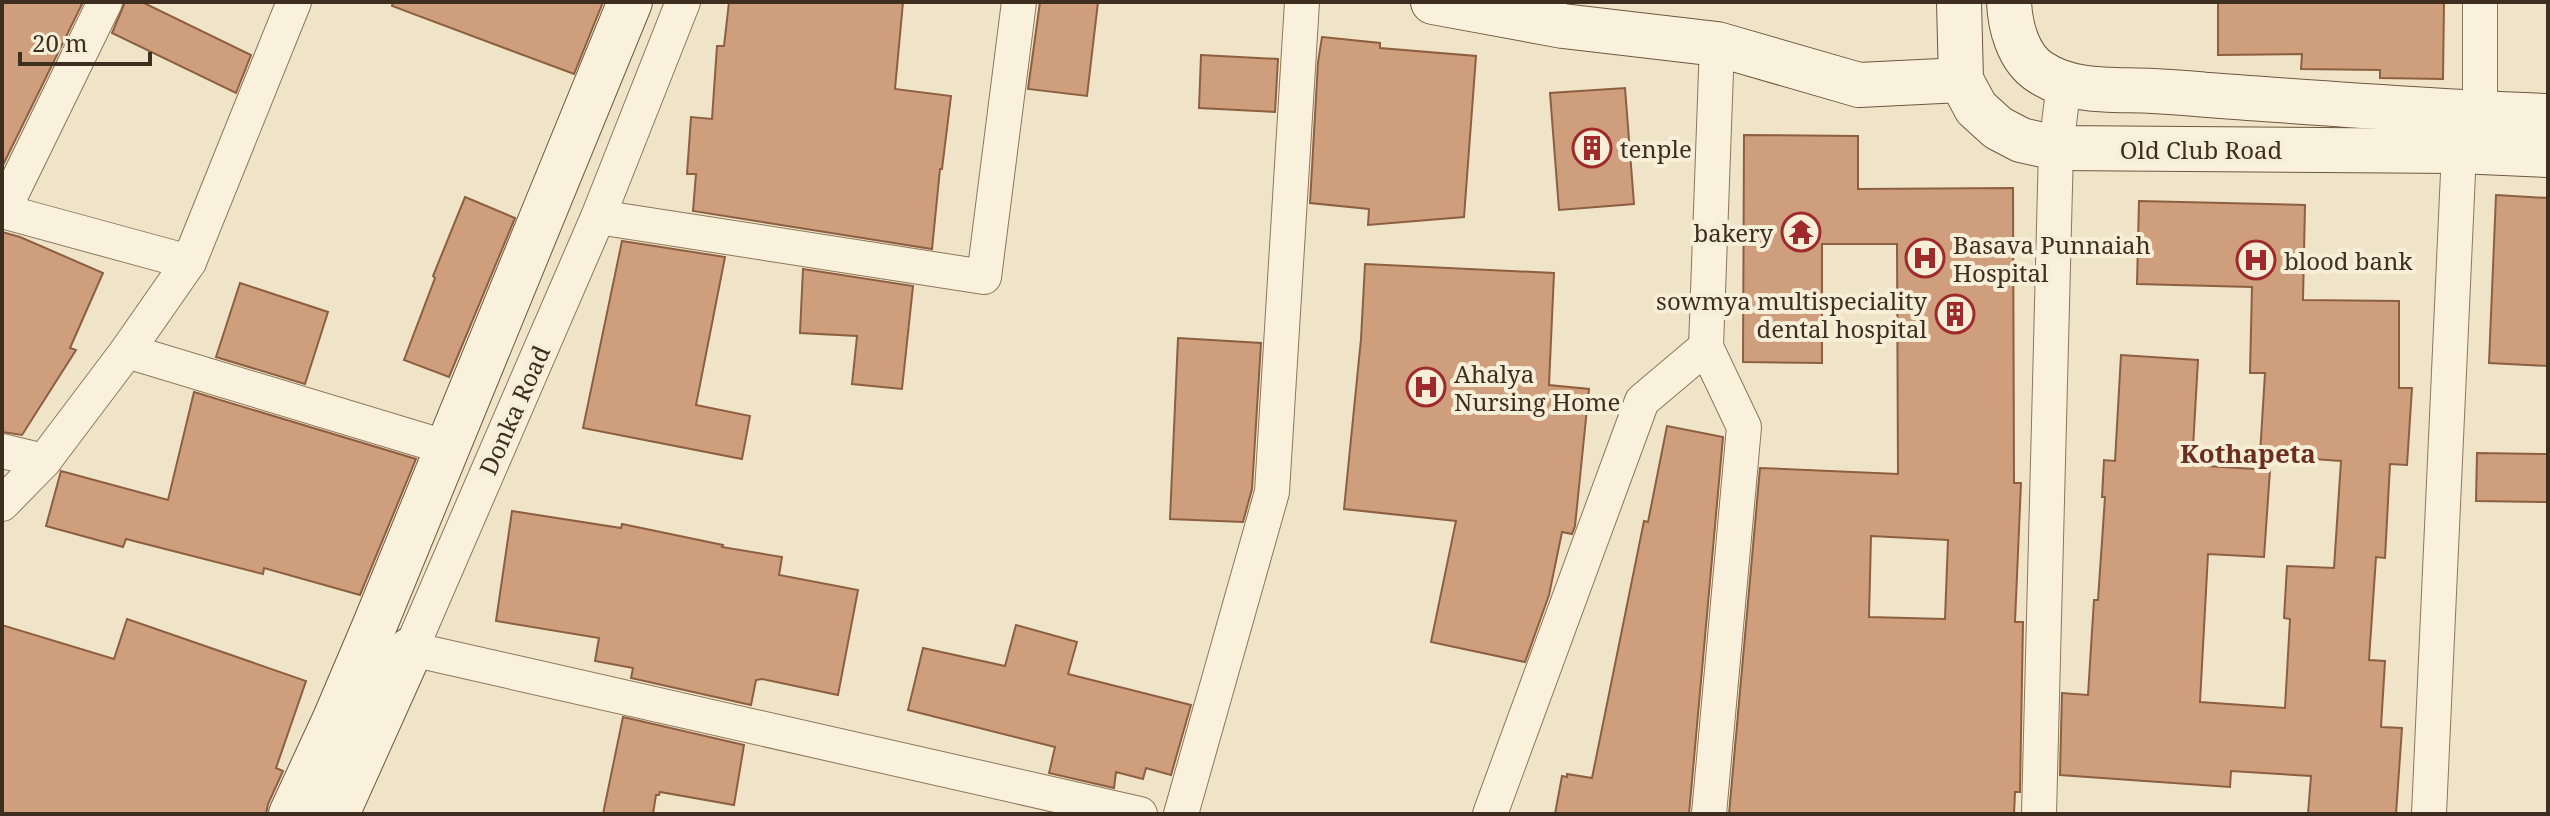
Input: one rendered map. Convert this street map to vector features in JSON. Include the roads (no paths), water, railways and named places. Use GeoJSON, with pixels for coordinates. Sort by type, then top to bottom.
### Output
{"type":"FeatureCollection","features":[{"type":"Feature","properties":{"kind":"street"},"geometry":{"type":"LineString","coordinates":[[105,2],[3,211],[189,262]]}},
{"type":"Feature","properties":{"kind":"street"},"geometry":{"type":"LineString","coordinates":[[2,504],[44,461],[189,262],[294,2]]}},
{"type":"Feature","properties":{"kind":"street","name":"Donka Road"},"geometry":{"type":"LineString","coordinates":[[291,814],[334,721],[448,448],[630,2]]}},
{"type":"Feature","properties":{"kind":"street","name":"Donka Road"},"geometry":{"type":"LineString","coordinates":[[337,814],[598,217],[683,2]]}},
{"type":"Feature","properties":{"kind":"street"},"geometry":{"type":"LineString","coordinates":[[598,217],[984,277],[1019,2]]}},
{"type":"Feature","properties":{"kind":"street"},"geometry":{"type":"LineString","coordinates":[[1181,814],[1272,492],[1302,2]]}},
{"type":"Feature","properties":{"kind":"street"},"geometry":{"type":"LineString","coordinates":[[1433,2],[1566,14],[1717,44],[1859,85],[1961,80],[1959,2]]}},
{"type":"Feature","properties":{"kind":"street","name":"Old Club Road"},"geometry":{"type":"LineString","coordinates":[[2009,2],[2013,29],[2021,51],[2038,71],[2064,83],[2095,90],[2548,116]]}},
{"type":"Feature","properties":{"kind":"street"},"geometry":{"type":"LineString","coordinates":[[2480,2],[2480,114]]}},
{"type":"Feature","properties":{"kind":"street"},"geometry":{"type":"LineString","coordinates":[[1709,814],[1744,427],[1706,347],[1717,44]]}},
{"type":"Feature","properties":{"kind":"street","name":"Old Club Road"},"geometry":{"type":"LineString","coordinates":[[1961,80],[1976,108],[1998,128],[2021,140],[2056,148],[2459,151],[2548,155]]}},
{"type":"Feature","properties":{"kind":"street"},"geometry":{"type":"LineString","coordinates":[[2039,814],[2056,148],[2064,83]]}},
{"type":"Feature","properties":{"kind":"street"},"geometry":{"type":"LineString","coordinates":[[2429,814],[2459,151]]}},
{"type":"Feature","properties":{"kind":"street"},"geometry":{"type":"LineString","coordinates":[[1490,814],[1642,401],[1706,347]]}},
{"type":"Feature","properties":{"kind":"street"},"geometry":{"type":"LineString","coordinates":[[127,351],[448,448]]}},
{"type":"Feature","properties":{"kind":"street"},"geometry":{"type":"LineString","coordinates":[[2,451],[44,461]]}},
{"type":"Feature","properties":{"kind":"street"},"geometry":{"type":"LineString","coordinates":[[411,649],[1140,814]]}},
{"type":"Feature","properties":{"kind":"place","name":"tenple"},"geometry":{"type":"Point","coordinates":[1592,148]}},
{"type":"Feature","properties":{"kind":"place","name":"bakery"},"geometry":{"type":"Point","coordinates":[1801,232]}},
{"type":"Feature","properties":{"kind":"place","name":"Basava Punnaiah Hospital"},"geometry":{"type":"Point","coordinates":[1925,258]}},
{"type":"Feature","properties":{"kind":"place","name":"blood bank"},"geometry":{"type":"Point","coordinates":[2256,260]}},
{"type":"Feature","properties":{"kind":"place","name":"sowmya multispeciality dental hospital"},"geometry":{"type":"Point","coordinates":[1955,314]}},
{"type":"Feature","properties":{"kind":"place","name":"Ahalya Nursing Home"},"geometry":{"type":"Point","coordinates":[1426,387]}},
{"type":"Feature","properties":{"kind":"district","name":"Kothapeta"},"geometry":{"type":"Point","coordinates":[2248,453]}}]}
